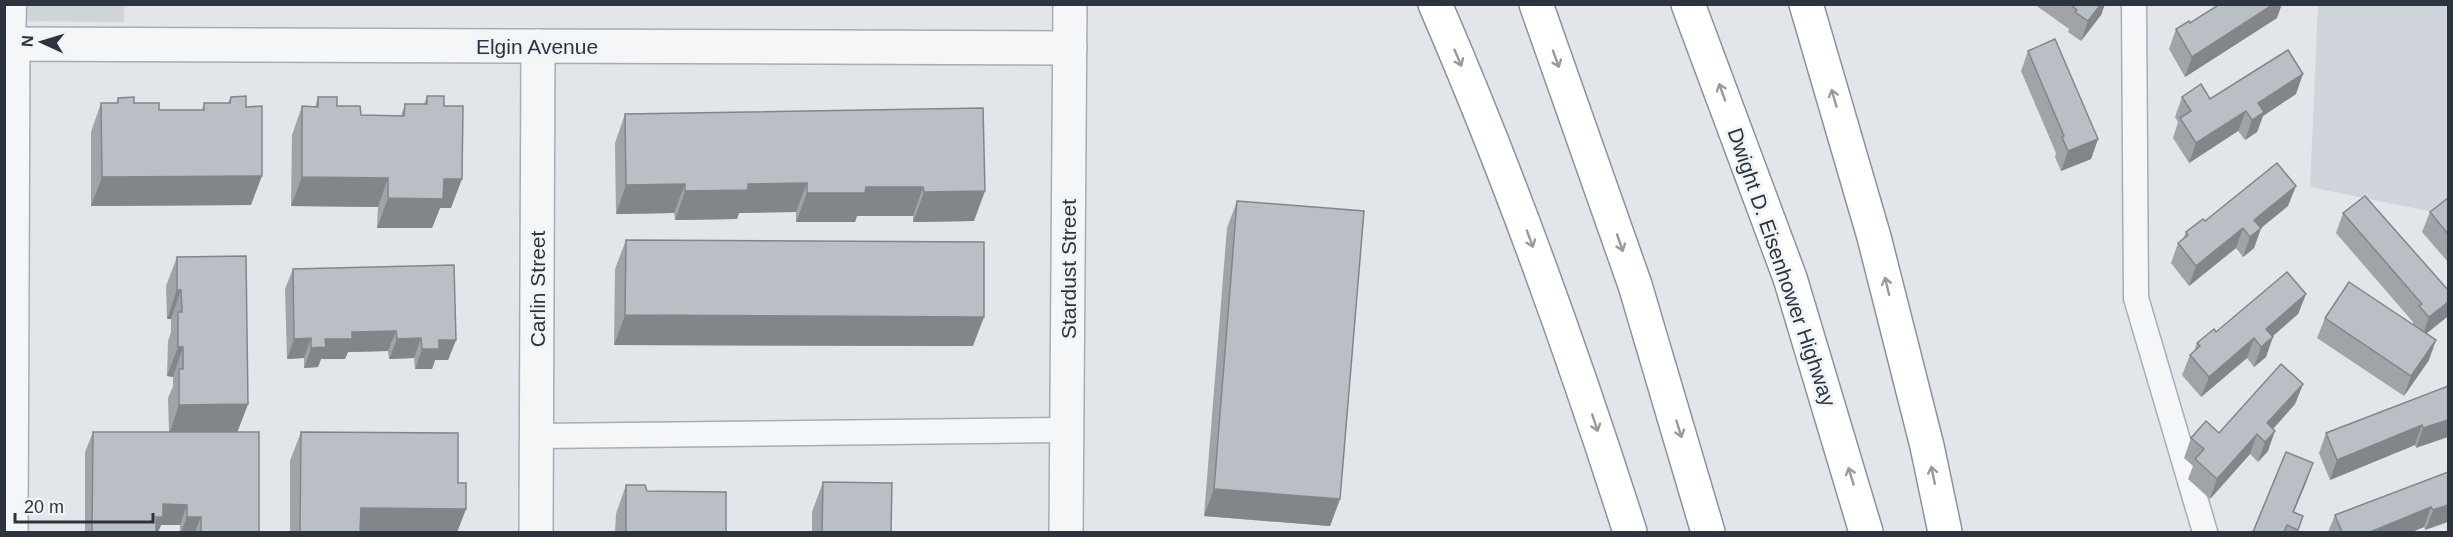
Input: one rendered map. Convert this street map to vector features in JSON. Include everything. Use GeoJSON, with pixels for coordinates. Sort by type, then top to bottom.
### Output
{"type":"FeatureCollection","features":[{"type":"Feature","properties":{"kind":"highway"},"geometry":{"type":"LineString","coordinates":[[1435,4],[1525,224],[1586,393],[1630,532]]}},
{"type":"Feature","properties":{"kind":"highway"},"geometry":{"type":"LineString","coordinates":[[1536,4],[1635,285],[1708,532]]}},
{"type":"Feature","properties":{"kind":"highway","name":"Dwight D. Eisenhower Highway"},"geometry":{"type":"LineString","coordinates":[[1688,4],[1790,278],[1866,532]]}},
{"type":"Feature","properties":{"kind":"highway"},"geometry":{"type":"LineString","coordinates":[[1806,4],[1874,237],[1927,446],[1945,532]]}},
{"type":"Feature","properties":{"kind":"street","name":"Stardust Street"},"geometry":{"type":"LineString","coordinates":[[1066,532],[1070,4]]}},
{"type":"Feature","properties":{"kind":"street","name":"Elgin Avenue"},"geometry":{"type":"LineString","coordinates":[[9,44],[1070,48]]}},
{"type":"Feature","properties":{"kind":"street"},"geometry":{"type":"LineString","coordinates":[[9,44],[11,532]]}},
{"type":"Feature","properties":{"kind":"street","name":"Carlin Street"},"geometry":{"type":"LineString","coordinates":[[536,532],[538,46]]}},
{"type":"Feature","properties":{"kind":"lane"},"geometry":{"type":"LineString","coordinates":[[9,44],[14,4]]}},
{"type":"Feature","properties":{"kind":"lane"},"geometry":{"type":"LineString","coordinates":[[2134,4],[2136,298],[2205,532]]}},
{"type":"Feature","properties":{"kind":"lane"},"geometry":{"type":"LineString","coordinates":[[537,436],[1067,430]]}},
{"type":"Feature","properties":{"kind":"shaded area"},"geometry":{"type":"Polygon","coordinates":[[[5,5],[124,5],[124,22],[5,21],[5,5]]]}},
{"type":"Feature","properties":{"kind":"shaded area"},"geometry":{"type":"Polygon","coordinates":[[[2318,5],[2448,5],[2448,215],[2310,187],[2318,5]]]}},
{"type":"Feature","properties":{"kind":"building"},"geometry":{"type":"Polygon","coordinates":[[[2070,4],[2101,4],[2088,21],[2075,12],[2077,10],[2070,4]]]}},
{"type":"Feature","properties":{"kind":"building"},"geometry":{"type":"Polygon","coordinates":[[[2220,4],[2274,4],[2192,57],[2176,29],[2220,4]]]}},
{"type":"Feature","properties":{"kind":"building"},"geometry":{"type":"Polygon","coordinates":[[[2055,39],[2098,139],[2068,151],[2062,137],[2064,136],[2028,51],[2055,39]]]}},
{"type":"Feature","properties":{"kind":"building"},"geometry":{"type":"Polygon","coordinates":[[[2288,50],[2303,74],[2258,103],[2264,112],[2252,120],[2246,111],[2196,143],[2180,118],[2191,111],[2182,97],[2201,84],[2210,99],[2288,50]]]}},
{"type":"Feature","properties":{"kind":"building"},"geometry":{"type":"Polygon","coordinates":[[[246,96],[246,107],[262,106],[262,176],[102,177],[101,103],[118,103],[118,98],[134,97],[134,103],[159,103],[159,110],[204,110],[204,103],[230,103],[231,97],[246,96]]]}},
{"type":"Feature","properties":{"kind":"building"},"geometry":{"type":"Polygon","coordinates":[[[427,96],[444,96],[444,106],[463,106],[462,179],[444,179],[443,199],[388,198],[388,178],[302,177],[302,106],[318,107],[318,97],[337,97],[337,106],[360,106],[361,115],[404,116],[405,104],[427,104],[427,96]]]}},
{"type":"Feature","properties":{"kind":"building"},"geometry":{"type":"Polygon","coordinates":[[[983,108],[985,191],[924,192],[923,187],[866,187],[865,193],[807,193],[807,183],[748,184],[748,190],[685,191],[685,184],[626,185],[625,114],[983,108]]]}},
{"type":"Feature","properties":{"kind":"building"},"geometry":{"type":"Polygon","coordinates":[[[2277,163],[2296,186],[2254,220],[2261,228],[2250,237],[2243,228],[2196,266],[2178,243],[2188,235],[2186,232],[2203,219],[2205,221],[2277,163]]]}},
{"type":"Feature","properties":{"kind":"building"},"geometry":{"type":"Polygon","coordinates":[[[2365,196],[2448,290],[2448,302],[2429,317],[2419,306],[2422,304],[2343,213],[2365,196]]]}},
{"type":"Feature","properties":{"kind":"building"},"geometry":{"type":"Polygon","coordinates":[[[2448,198],[2448,234],[2430,212],[2448,198]]]}},
{"type":"Feature","properties":{"kind":"building"},"geometry":{"type":"Polygon","coordinates":[[[1237,201],[1364,211],[1340,499],[1214,489],[1237,201]]]}},
{"type":"Feature","properties":{"kind":"building"},"geometry":{"type":"Polygon","coordinates":[[[626,240],[984,242],[984,317],[625,315],[626,240]]]}},
{"type":"Feature","properties":{"kind":"building"},"geometry":{"type":"Polygon","coordinates":[[[246,256],[248,404],[179,405],[179,369],[183,369],[183,347],[178,347],[178,312],[182,312],[181,290],[177,290],[177,257],[246,256]]]}},
{"type":"Feature","properties":{"kind":"building"},"geometry":{"type":"Polygon","coordinates":[[[454,265],[456,340],[439,340],[439,349],[422,349],[421,338],[397,339],[396,331],[352,332],[352,339],[325,339],[326,347],[311,348],[311,338],[294,339],[293,269],[454,265]]]}},
{"type":"Feature","properties":{"kind":"building"},"geometry":{"type":"Polygon","coordinates":[[[2287,272],[2306,294],[2266,329],[2273,337],[2261,347],[2254,338],[2209,377],[2190,355],[2200,346],[2197,343],[2214,329],[2216,332],[2287,272]]]}},
{"type":"Feature","properties":{"kind":"building"},"geometry":{"type":"Polygon","coordinates":[[[2349,282],[2436,340],[2411,376],[2325,318],[2349,282]]]}},
{"type":"Feature","properties":{"kind":"building"},"geometry":{"type":"Polygon","coordinates":[[[2281,364],[2303,384],[2267,423],[2275,431],[2265,442],[2257,434],[2217,479],[2195,459],[2204,449],[2191,438],[2206,421],[2219,433],[2281,364]]]}},
{"type":"Feature","properties":{"kind":"building"},"geometry":{"type":"Polygon","coordinates":[[[2448,386],[2448,420],[2423,428],[2422,425],[2337,460],[2326,433],[2448,386]]]}},
{"type":"Feature","properties":{"kind":"building"},"geometry":{"type":"Polygon","coordinates":[[[93,432],[259,432],[259,532],[201,532],[201,517],[187,517],[187,505],[163,504],[163,517],[156,517],[156,532],[92,532],[93,432]]]}},
{"type":"Feature","properties":{"kind":"building"},"geometry":{"type":"Polygon","coordinates":[[[301,432],[458,433],[458,483],[466,483],[466,509],[361,508],[360,532],[300,532],[301,432]]]}},
{"type":"Feature","properties":{"kind":"building"},"geometry":{"type":"Polygon","coordinates":[[[2286,452],[2313,463],[2293,512],[2303,516],[2298,530],[2287,525],[2284,532],[2253,532],[2286,452]]]}},
{"type":"Feature","properties":{"kind":"building"},"geometry":{"type":"Polygon","coordinates":[[[2448,472],[2448,505],[2433,510],[2431,507],[2370,532],[2342,532],[2335,515],[2448,472]]]}},
{"type":"Feature","properties":{"kind":"building"},"geometry":{"type":"Polygon","coordinates":[[[823,482],[892,483],[891,532],[822,532],[823,482]]]}},
{"type":"Feature","properties":{"kind":"building"},"geometry":{"type":"Polygon","coordinates":[[[626,485],[645,485],[647,491],[726,492],[726,532],[626,532],[626,485]]]}}]}
